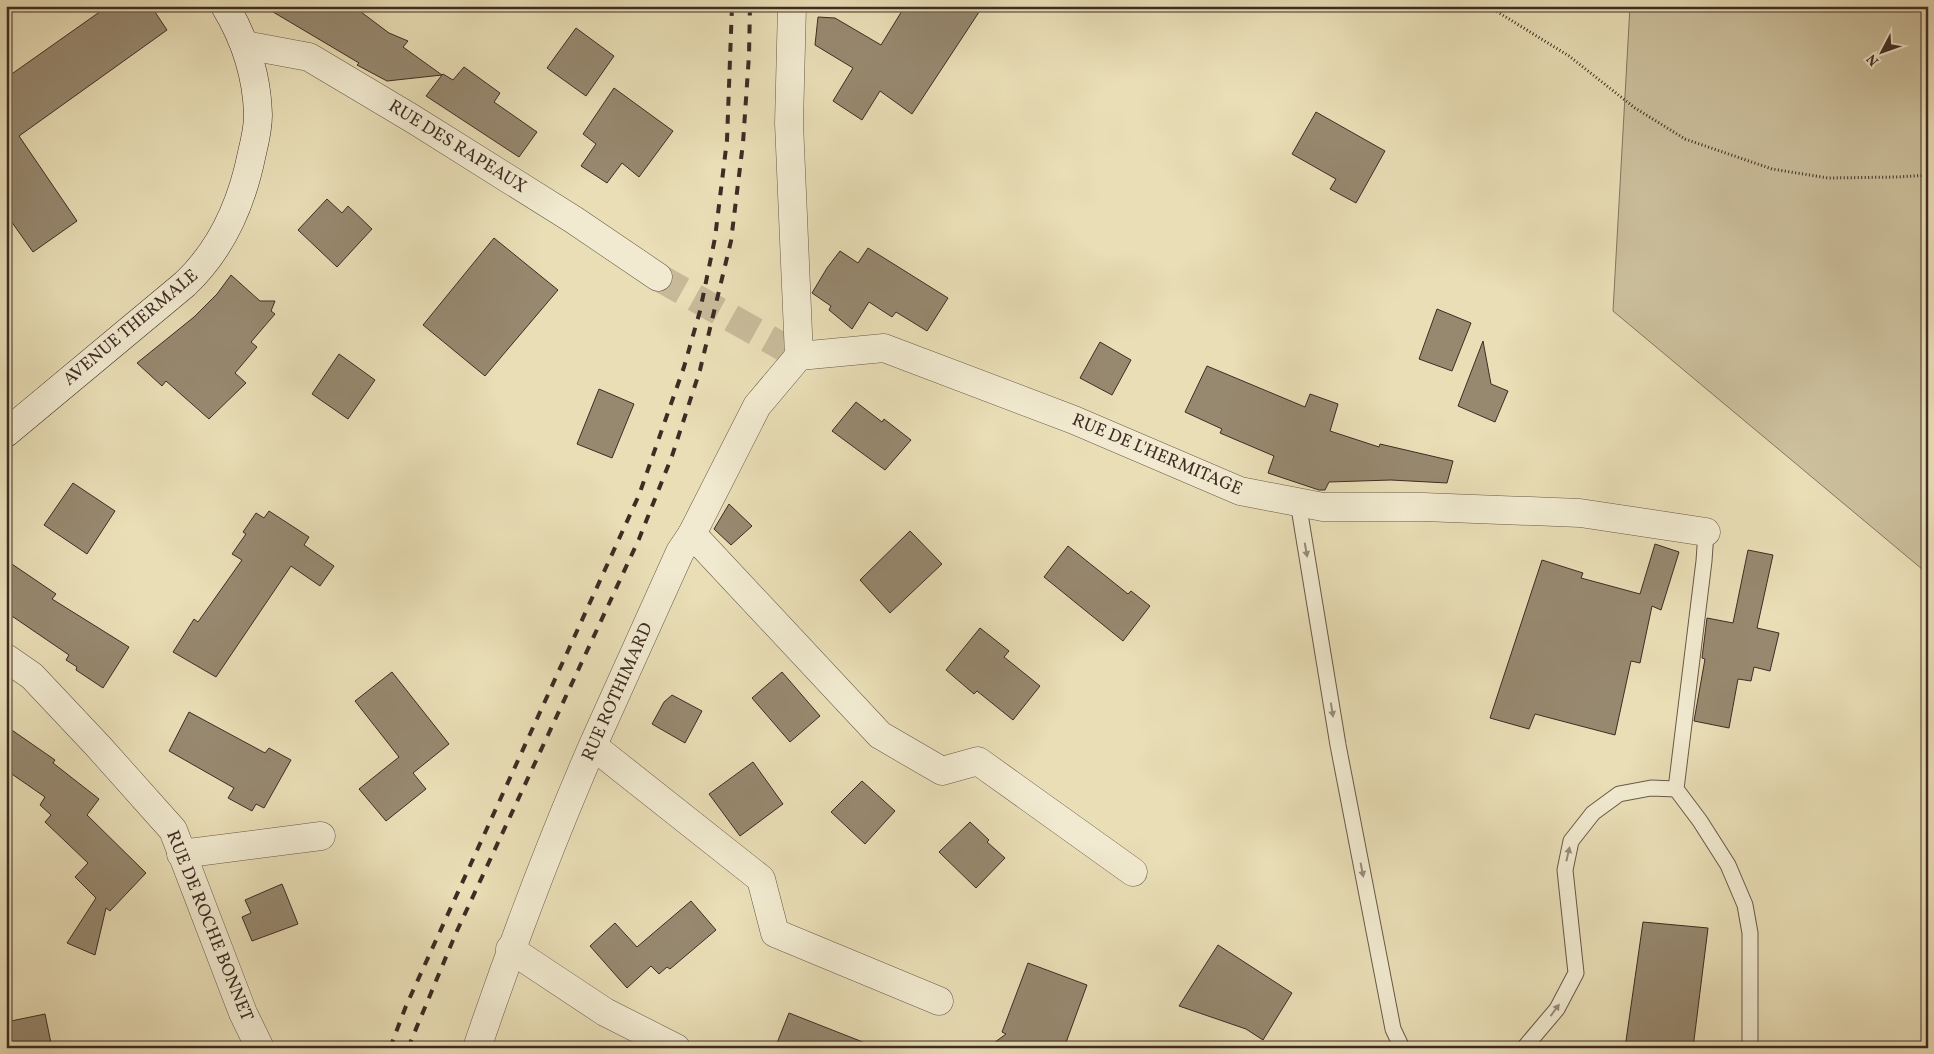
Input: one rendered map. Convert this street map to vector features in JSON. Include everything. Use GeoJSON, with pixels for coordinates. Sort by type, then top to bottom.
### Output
{"type":"FeatureCollection","features":[{"type":"Feature","properties":{"kind":"street","name":"AVENUE THERMALE"},"geometry":{"type":"LineString","coordinates":[[6,433],[201,269],[214,252],[233,216],[243,190],[255,141],[258,116],[256,91],[245,45],[225,6]]}},
{"type":"Feature","properties":{"kind":"street"},"geometry":{"type":"LineString","coordinates":[[792,6],[789,123],[799,356]]}},
{"type":"Feature","properties":{"kind":"street","name":"RUE DES RAPEAUX"},"geometry":{"type":"LineString","coordinates":[[245,45],[309,57],[413,118],[518,184],[658,277]]}},
{"type":"Feature","properties":{"kind":"street","name":"RUE DE L'HERMITAGE"},"geometry":{"type":"LineString","coordinates":[[799,356],[884,348],[1074,420],[1240,491],[1324,507],[1423,507],[1580,514],[1706,532]]}},
{"type":"Feature","properties":{"kind":"street","name":"RUE ROTHIMARD"},"geometry":{"type":"LineString","coordinates":[[477,1048],[510,949],[592,746],[680,552],[692,534],[757,406],[799,356]]}},
{"type":"Feature","properties":{"kind":"street"},"geometry":{"type":"LineString","coordinates":[[692,534],[880,735],[942,771],[978,761],[1133,872]]}},
{"type":"Feature","properties":{"kind":"street","name":"RUE DE ROCHE BONNET"},"geometry":{"type":"LineString","coordinates":[[6,658],[32,676],[111,760],[173,830],[243,1013],[260,1048]]}},
{"type":"Feature","properties":{"kind":"street"},"geometry":{"type":"LineString","coordinates":[[592,746],[761,879],[775,933],[939,1001]]}},
{"type":"Feature","properties":{"kind":"street"},"geometry":{"type":"LineString","coordinates":[[181,854],[321,836]]}},
{"type":"Feature","properties":{"kind":"street"},"geometry":{"type":"LineString","coordinates":[[510,949],[605,1012],[676,1048]]}},
{"type":"Feature","properties":{"kind":"lane"},"geometry":{"type":"LineString","coordinates":[[1298,502],[1338,745],[1393,1029],[1402,1048]]}},
{"type":"Feature","properties":{"kind":"lane"},"geometry":{"type":"LineString","coordinates":[[1706,532],[1676,789],[1700,821],[1728,865],[1745,905],[1750,933],[1750,1048]]}},
{"type":"Feature","properties":{"kind":"lane"},"geometry":{"type":"LineString","coordinates":[[1524,1048],[1557,1009],[1576,973],[1565,870],[1571,841],[1593,813],[1619,794],[1650,788],[1676,789]]}},
{"type":"Feature","properties":{"kind":"path"},"geometry":{"type":"LineString","coordinates":[[1488,6],[1570,56],[1635,108],[1685,139],[1772,169],[1828,178],[1928,175]]}},
{"type":"Feature","properties":{"kind":"shaded area"},"geometry":{"type":"Polygon","coordinates":[[[1630,6],[1928,6],[1928,574],[1613,311],[1630,6]]]}},
{"type":"Feature","properties":{"kind":"building"},"geometry":{"type":"Polygon","coordinates":[[[108,6],[151,6],[167,30],[19,136],[77,221],[33,252],[6,214],[6,78],[108,6]]]}},
{"type":"Feature","properties":{"kind":"building"},"geometry":{"type":"Polygon","coordinates":[[[263,6],[353,6],[389,33],[408,41],[403,47],[442,75],[387,81],[357,65],[359,63],[263,6]]]}},
{"type":"Feature","properties":{"kind":"building"},"geometry":{"type":"Polygon","coordinates":[[[905,6],[983,6],[912,114],[880,91],[862,120],[833,101],[853,68],[815,45],[818,17],[835,18],[881,45],[905,6]]]}},
{"type":"Feature","properties":{"kind":"building"},"geometry":{"type":"Polygon","coordinates":[[[576,28],[614,56],[586,96],[547,68],[576,28]]]}},
{"type":"Feature","properties":{"kind":"building"},"geometry":{"type":"Polygon","coordinates":[[[464,67],[500,93],[494,102],[537,132],[519,157],[426,96],[443,74],[453,80],[464,67]]]}},
{"type":"Feature","properties":{"kind":"building"},"geometry":{"type":"Polygon","coordinates":[[[614,88],[673,131],[639,177],[622,163],[607,183],[581,166],[596,144],[583,134],[614,88]]]}},
{"type":"Feature","properties":{"kind":"building"},"geometry":{"type":"Polygon","coordinates":[[[1316,112],[1385,151],[1356,203],[1330,189],[1336,179],[1292,154],[1316,112]]]}},
{"type":"Feature","properties":{"kind":"building"},"geometry":{"type":"Polygon","coordinates":[[[327,199],[342,213],[348,206],[372,229],[337,267],[298,230],[327,199]]]}},
{"type":"Feature","properties":{"kind":"building"},"geometry":{"type":"Polygon","coordinates":[[[494,238],[558,290],[485,376],[423,325],[494,238]]]}},
{"type":"Feature","properties":{"kind":"building"},"geometry":{"type":"Polygon","coordinates":[[[868,248],[948,298],[927,331],[896,312],[892,317],[869,302],[852,329],[829,310],[831,306],[812,293],[840,251],[858,263],[868,248]]]}},
{"type":"Feature","properties":{"kind":"building"},"geometry":{"type":"Polygon","coordinates":[[[231,275],[260,301],[275,301],[271,311],[275,314],[251,342],[257,347],[235,373],[246,383],[209,419],[166,381],[162,386],[137,363],[194,317],[217,294],[231,275]]]}},
{"type":"Feature","properties":{"kind":"building"},"geometry":{"type":"Polygon","coordinates":[[[1437,309],[1471,323],[1452,371],[1419,359],[1437,309]]]}},
{"type":"Feature","properties":{"kind":"building"},"geometry":{"type":"Polygon","coordinates":[[[1483,341],[1491,384],[1508,391],[1495,422],[1458,406],[1483,341]]]}},
{"type":"Feature","properties":{"kind":"building"},"geometry":{"type":"Polygon","coordinates":[[[1100,342],[1131,360],[1112,395],[1080,378],[1100,342]]]}},
{"type":"Feature","properties":{"kind":"building"},"geometry":{"type":"Polygon","coordinates":[[[339,354],[375,380],[348,419],[312,394],[339,354]]]}},
{"type":"Feature","properties":{"kind":"building"},"geometry":{"type":"Polygon","coordinates":[[[1207,366],[1305,407],[1310,394],[1338,404],[1330,431],[1379,447],[1380,444],[1453,461],[1447,483],[1391,480],[1329,482],[1325,490],[1319,490],[1268,473],[1274,456],[1220,433],[1222,429],[1185,412],[1207,366]]]}},
{"type":"Feature","properties":{"kind":"building"},"geometry":{"type":"Polygon","coordinates":[[[599,389],[634,404],[612,458],[577,444],[599,389]]]}},
{"type":"Feature","properties":{"kind":"building"},"geometry":{"type":"Polygon","coordinates":[[[856,402],[882,422],[884,419],[911,440],[885,470],[832,431],[856,402]]]}},
{"type":"Feature","properties":{"kind":"building"},"geometry":{"type":"Polygon","coordinates":[[[73,483],[115,511],[87,554],[44,525],[73,483]]]}},
{"type":"Feature","properties":{"kind":"building"},"geometry":{"type":"Polygon","coordinates":[[[729,504],[752,526],[731,545],[714,529],[729,504]]]}},
{"type":"Feature","properties":{"kind":"building"},"geometry":{"type":"Polygon","coordinates":[[[269,511],[309,537],[304,545],[334,566],[320,586],[291,566],[216,677],[173,652],[194,619],[198,622],[242,560],[232,554],[246,534],[243,532],[256,513],[264,518],[269,511]]]}},
{"type":"Feature","properties":{"kind":"building"},"geometry":{"type":"Polygon","coordinates":[[[910,531],[942,564],[890,613],[860,580],[910,531]]]}},
{"type":"Feature","properties":{"kind":"building"},"geometry":{"type":"Polygon","coordinates":[[[1655,544],[1679,552],[1661,610],[1652,606],[1640,663],[1631,661],[1615,735],[1535,714],[1529,729],[1490,718],[1542,560],[1583,573],[1581,578],[1640,594],[1655,544]]]}},
{"type":"Feature","properties":{"kind":"building"},"geometry":{"type":"Polygon","coordinates":[[[1068,546],[1128,594],[1131,591],[1150,606],[1123,641],[1044,577],[1068,546]]]}},
{"type":"Feature","properties":{"kind":"building"},"geometry":{"type":"Polygon","coordinates":[[[1748,550],[1773,555],[1757,628],[1779,633],[1770,671],[1754,667],[1751,681],[1738,679],[1729,728],[1694,721],[1705,659],[1702,658],[1707,618],[1733,623],[1748,550]]]}},
{"type":"Feature","properties":{"kind":"building"},"geometry":{"type":"Polygon","coordinates":[[[6,560],[56,594],[52,599],[129,647],[103,688],[76,670],[77,667],[66,660],[69,655],[6,612],[6,560]]]}},
{"type":"Feature","properties":{"kind":"building"},"geometry":{"type":"Polygon","coordinates":[[[980,628],[1009,651],[1004,657],[1040,686],[1013,720],[977,691],[974,694],[946,670],[980,628]]]}},
{"type":"Feature","properties":{"kind":"building"},"geometry":{"type":"Polygon","coordinates":[[[392,672],[449,744],[413,773],[426,789],[386,821],[359,789],[399,757],[355,701],[392,672]]]}},
{"type":"Feature","properties":{"kind":"building"},"geometry":{"type":"Polygon","coordinates":[[[782,672],[820,716],[790,742],[752,698],[782,672]]]}},
{"type":"Feature","properties":{"kind":"building"},"geometry":{"type":"Polygon","coordinates":[[[672,695],[702,711],[685,743],[652,724],[664,702],[672,695]]]}},
{"type":"Feature","properties":{"kind":"building"},"geometry":{"type":"Polygon","coordinates":[[[189,712],[265,753],[269,748],[291,760],[264,808],[256,804],[252,811],[228,798],[234,788],[169,751],[189,712]]]}},
{"type":"Feature","properties":{"kind":"building"},"geometry":{"type":"Polygon","coordinates":[[[6,726],[55,760],[53,763],[99,799],[87,815],[146,873],[110,911],[106,908],[95,955],[67,943],[96,898],[75,877],[88,863],[45,822],[51,815],[40,805],[45,797],[6,770],[6,726]]]}},
{"type":"Feature","properties":{"kind":"building"},"geometry":{"type":"Polygon","coordinates":[[[753,762],[783,804],[740,836],[709,794],[753,762]]]}},
{"type":"Feature","properties":{"kind":"building"},"geometry":{"type":"Polygon","coordinates":[[[862,781],[895,811],[865,844],[831,812],[862,781]]]}},
{"type":"Feature","properties":{"kind":"building"},"geometry":{"type":"Polygon","coordinates":[[[970,822],[989,840],[987,842],[1005,858],[976,888],[939,852],[970,822]]]}},
{"type":"Feature","properties":{"kind":"building"},"geometry":{"type":"Polygon","coordinates":[[[282,884],[298,924],[252,941],[242,917],[251,913],[245,900],[282,884]]]}},
{"type":"Feature","properties":{"kind":"building"},"geometry":{"type":"Polygon","coordinates":[[[691,901],[716,930],[670,969],[667,967],[659,974],[651,966],[627,988],[590,946],[615,923],[637,947],[691,901]]]}},
{"type":"Feature","properties":{"kind":"building"},"geometry":{"type":"Polygon","coordinates":[[[1643,922],[1708,928],[1693,1048],[1625,1048],[1643,922]]]}},
{"type":"Feature","properties":{"kind":"building"},"geometry":{"type":"Polygon","coordinates":[[[1218,945],[1292,993],[1263,1040],[1246,1029],[1179,1006],[1218,945]]]}},
{"type":"Feature","properties":{"kind":"building"},"geometry":{"type":"Polygon","coordinates":[[[1028,963],[1087,985],[1064,1048],[987,1048],[1006,1034],[1002,1032],[1028,963]]]}},
{"type":"Feature","properties":{"kind":"building"},"geometry":{"type":"Polygon","coordinates":[[[789,1013],[873,1046],[873,1048],[775,1048],[789,1013]]]}},
{"type":"Feature","properties":{"kind":"building"},"geometry":{"type":"Polygon","coordinates":[[[45,1014],[52,1048],[6,1048],[6,1022],[45,1014]]]}},
{"type":"Feature","properties":{"kind":"tunnel"},"geometry":{"type":"LineString","coordinates":[[658,277],[799,356]]}},
{"type":"Feature","properties":{"kind":"railway"},"geometry":{"type":"LineString","coordinates":[[390,1048],[406,1006],[639,495],[684,367],[700,311],[715,238],[727,140],[732,6]]}},
{"type":"Feature","properties":{"kind":"railway"},"geometry":{"type":"LineString","coordinates":[[408,1048],[456,933],[639,539],[672,456],[700,370],[731,241],[743,143],[749,55],[750,6]]}}]}
